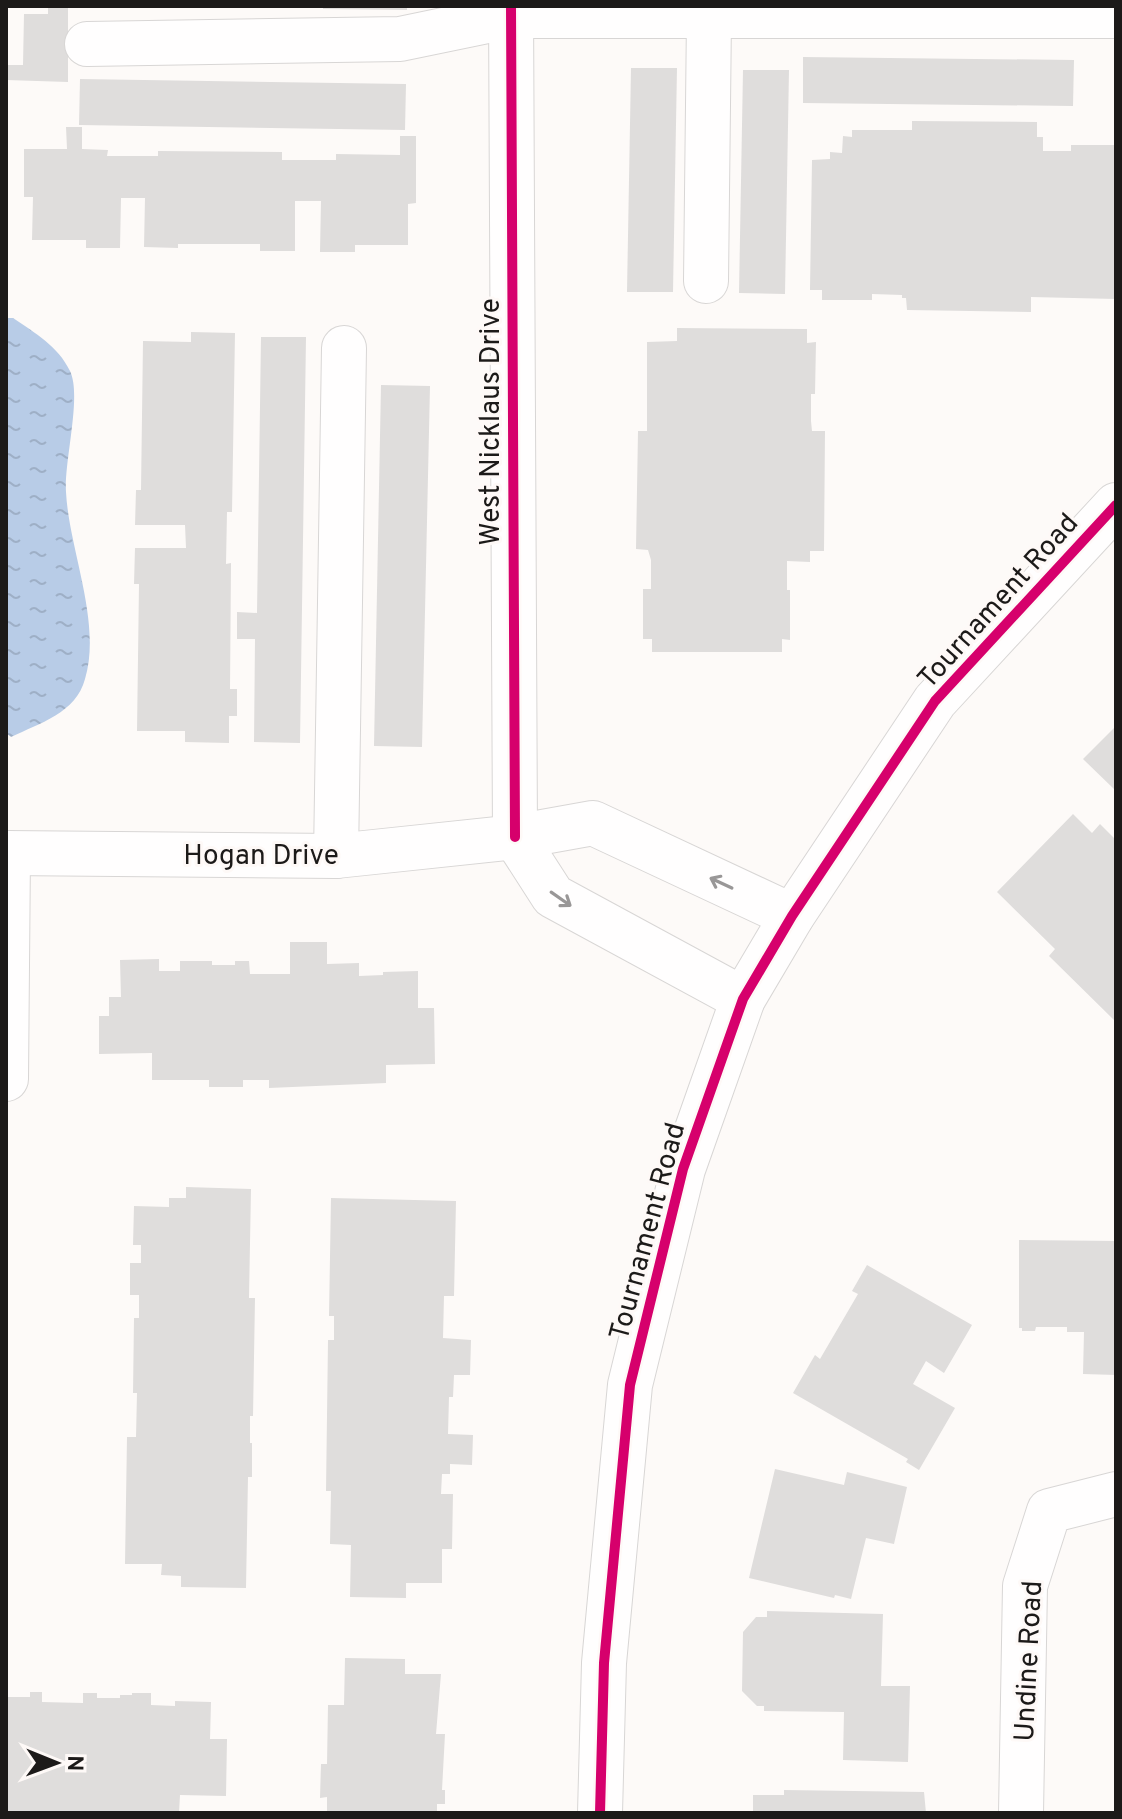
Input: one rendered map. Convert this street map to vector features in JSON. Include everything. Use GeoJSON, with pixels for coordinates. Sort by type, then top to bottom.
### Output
{"type":"FeatureCollection","features":[{"type":"Feature","properties":{"kind":"street"},"geometry":{"type":"LineString","coordinates":[[87,44],[400,39],[511,11],[709,17],[1116,16]]}},
{"type":"Feature","properties":{"kind":"street","name":"West Nicklaus Drive"},"geometry":{"type":"LineString","coordinates":[[511,11],[515,837]]}},
{"type":"Feature","properties":{"kind":"street"},"geometry":{"type":"LineString","coordinates":[[706,281],[709,17]]}},
{"type":"Feature","properties":{"kind":"street"},"geometry":{"type":"LineString","coordinates":[[336,856],[344,348]]}},
{"type":"Feature","properties":{"kind":"street","name":"Tournament Road"},"geometry":{"type":"LineString","coordinates":[[600,1813],[604,1663],[630,1385],[683,1169],[743,999],[792,916],[935,701],[1116,505]]}},
{"type":"Feature","properties":{"kind":"street","name":"Hogan Drive"},"geometry":{"type":"LineString","coordinates":[[7,853],[336,856],[515,837],[593,823],[792,916]]}},
{"type":"Feature","properties":{"kind":"street"},"geometry":{"type":"LineString","coordinates":[[515,837],[553,896],[743,999]]}},
{"type":"Feature","properties":{"kind":"street"},"geometry":{"type":"LineString","coordinates":[[6,1079],[7,853]]}},
{"type":"Feature","properties":{"kind":"street","name":"Undine Road"},"geometry":{"type":"LineString","coordinates":[[1021,1813],[1025,1586],[1049,1511],[1116,1494]]}},
{"type":"Feature","properties":{"kind":"water"},"geometry":{"type":"Polygon","coordinates":[[[6,318],[13,318],[52,347],[65,362],[73,382],[66,492],[90,634],[85,679],[74,700],[56,716],[11,737],[6,733],[6,318]]]}},
{"type":"Feature","properties":{"kind":"building"},"geometry":{"type":"Polygon","coordinates":[[[48,6],[68,6],[68,82],[6,80],[6,65],[23,65],[24,14],[48,14],[48,6]]]}},
{"type":"Feature","properties":{"kind":"building"},"geometry":{"type":"Polygon","coordinates":[[[323,6],[407,6],[407,10],[323,9],[323,6]]]}},
{"type":"Feature","properties":{"kind":"building"},"geometry":{"type":"Polygon","coordinates":[[[803,57],[1074,60],[1073,106],[803,103],[803,57]]]}},
{"type":"Feature","properties":{"kind":"building"},"geometry":{"type":"Polygon","coordinates":[[[631,68],[677,68],[673,292],[627,292],[631,68]]]}},
{"type":"Feature","properties":{"kind":"building"},"geometry":{"type":"Polygon","coordinates":[[[743,70],[789,70],[785,294],[739,293],[743,70]]]}},
{"type":"Feature","properties":{"kind":"building"},"geometry":{"type":"Polygon","coordinates":[[[80,79],[406,84],[405,130],[79,125],[80,79]]]}},
{"type":"Feature","properties":{"kind":"building"},"geometry":{"type":"Polygon","coordinates":[[[912,121],[1037,122],[1037,137],[1043,137],[1043,151],[1071,151],[1071,145],[1116,145],[1116,299],[1031,297],[1031,312],[907,310],[906,298],[902,295],[872,294],[872,300],[822,300],[822,290],[810,290],[812,160],[830,159],[830,152],[842,153],[843,136],[852,137],[852,130],[912,130],[912,121]]]}},
{"type":"Feature","properties":{"kind":"building"},"geometry":{"type":"Polygon","coordinates":[[[66,127],[82,127],[82,149],[108,150],[107,156],[158,156],[158,151],[282,152],[282,160],[336,160],[336,154],[400,155],[400,136],[416,136],[416,203],[408,204],[408,245],[355,245],[355,252],[320,252],[321,201],[295,201],[295,251],[260,251],[260,244],[144,247],[145,198],[121,198],[120,248],[86,248],[86,240],[32,240],[33,197],[24,197],[24,149],[67,149],[66,127]]]}},
{"type":"Feature","properties":{"kind":"building"},"geometry":{"type":"Polygon","coordinates":[[[677,328],[807,329],[807,343],[816,342],[811,421],[812,431],[825,431],[824,551],[810,551],[810,562],[787,561],[790,640],[782,639],[782,652],[652,652],[652,639],[643,639],[643,589],[651,589],[651,560],[648,550],[636,549],[638,431],[647,431],[647,342],[677,341],[677,328]]]}},
{"type":"Feature","properties":{"kind":"building"},"geometry":{"type":"Polygon","coordinates":[[[191,332],[235,333],[232,512],[227,512],[226,564],[231,563],[230,689],[237,689],[237,716],[229,716],[229,743],[185,742],[185,731],[137,731],[139,584],[134,584],[135,548],[186,548],[185,525],[135,525],[136,490],[141,490],[143,341],[191,342],[191,332]]]}},
{"type":"Feature","properties":{"kind":"building"},"geometry":{"type":"Polygon","coordinates":[[[261,337],[306,337],[300,743],[254,742],[255,639],[237,639],[237,612],[257,613],[261,337]]]}},
{"type":"Feature","properties":{"kind":"building"},"geometry":{"type":"Polygon","coordinates":[[[381,385],[430,386],[422,747],[374,746],[381,385]]]}},
{"type":"Feature","properties":{"kind":"building"},"geometry":{"type":"Polygon","coordinates":[[[1116,726],[1116,791],[1083,759],[1116,726]]]}},
{"type":"Feature","properties":{"kind":"building"},"geometry":{"type":"Polygon","coordinates":[[[1073,814],[1092,833],[1100,824],[1116,840],[1116,1022],[1049,956],[1055,949],[997,892],[1073,814]]]}},
{"type":"Feature","properties":{"kind":"building"},"geometry":{"type":"Polygon","coordinates":[[[290,942],[327,942],[327,964],[359,963],[359,976],[418,971],[418,1008],[434,1008],[435,1064],[386,1065],[386,1083],[269,1088],[269,1080],[243,1080],[243,1087],[209,1087],[209,1080],[152,1080],[152,1053],[99,1054],[99,1016],[109,1016],[109,997],[121,997],[120,960],[159,959],[159,971],[180,971],[180,961],[235,965],[235,961],[249,961],[250,974],[290,974],[290,942]]]}},
{"type":"Feature","properties":{"kind":"building"},"geometry":{"type":"Polygon","coordinates":[[[186,1187],[251,1189],[249,1298],[255,1298],[253,1416],[250,1416],[252,1477],[248,1477],[246,1588],[181,1587],[181,1576],[161,1575],[162,1564],[125,1564],[127,1437],[136,1437],[134,1318],[139,1318],[139,1295],[130,1295],[130,1263],[141,1263],[141,1245],[133,1245],[134,1206],[169,1207],[169,1198],[186,1198],[186,1187]]]}},
{"type":"Feature","properties":{"kind":"building"},"geometry":{"type":"Polygon","coordinates":[[[331,1198],[456,1201],[454,1296],[444,1296],[443,1338],[471,1340],[470,1375],[454,1375],[453,1397],[449,1397],[448,1434],[473,1435],[472,1465],[450,1464],[450,1474],[442,1474],[441,1494],[453,1494],[452,1549],[442,1549],[442,1583],[406,1583],[406,1598],[350,1597],[351,1545],[330,1544],[331,1491],[326,1491],[328,1340],[334,1340],[334,1316],[329,1316],[331,1198]]]}},
{"type":"Feature","properties":{"kind":"building"},"geometry":{"type":"Polygon","coordinates":[[[1019,1240],[1116,1241],[1116,1375],[1083,1374],[1084,1332],[1067,1332],[1067,1327],[1036,1327],[1035,1331],[1019,1328],[1019,1240]]]}},
{"type":"Feature","properties":{"kind":"building"},"geometry":{"type":"Polygon","coordinates":[[[867,1265],[972,1325],[944,1373],[926,1361],[913,1384],[955,1408],[919,1470],[906,1462],[908,1459],[793,1393],[815,1355],[820,1359],[858,1294],[852,1291],[867,1265]]]}},
{"type":"Feature","properties":{"kind":"building"},"geometry":{"type":"Polygon","coordinates":[[[775,1469],[844,1485],[847,1472],[907,1487],[894,1544],[866,1538],[851,1599],[835,1595],[834,1598],[749,1578],[775,1469]]]}},
{"type":"Feature","properties":{"kind":"building"},"geometry":{"type":"Polygon","coordinates":[[[767,1611],[883,1614],[881,1686],[910,1686],[908,1762],[843,1760],[844,1712],[764,1711],[764,1706],[757,1706],[742,1691],[743,1632],[756,1617],[767,1617],[767,1611]]]}},
{"type":"Feature","properties":{"kind":"building"},"geometry":{"type":"Polygon","coordinates":[[[345,1658],[405,1659],[405,1674],[441,1674],[436,1734],[445,1734],[442,1790],[445,1790],[445,1804],[437,1804],[437,1813],[327,1813],[327,1797],[320,1798],[321,1764],[327,1764],[328,1705],[344,1705],[345,1658]]]}},
{"type":"Feature","properties":{"kind":"building"},"geometry":{"type":"Polygon","coordinates":[[[30,1692],[42,1692],[42,1702],[83,1703],[83,1693],[97,1693],[97,1698],[120,1698],[120,1695],[132,1693],[151,1693],[151,1705],[175,1706],[175,1701],[211,1702],[210,1739],[227,1739],[226,1796],[180,1795],[179,1813],[6,1813],[6,1697],[30,1697],[30,1692]]]}},
{"type":"Feature","properties":{"kind":"building"},"geometry":{"type":"Polygon","coordinates":[[[784,1790],[924,1792],[926,1813],[753,1813],[753,1795],[784,1795],[784,1790]]]}},
{"type":"Feature","properties":{"kind":"cycle path"},"geometry":{"type":"LineString","coordinates":[[511,6],[515,837]]}},
{"type":"Feature","properties":{"kind":"cycle path"},"geometry":{"type":"LineString","coordinates":[[600,1813],[604,1663],[630,1385],[683,1169],[743,999],[792,916],[935,701],[1116,505]]}}]}
